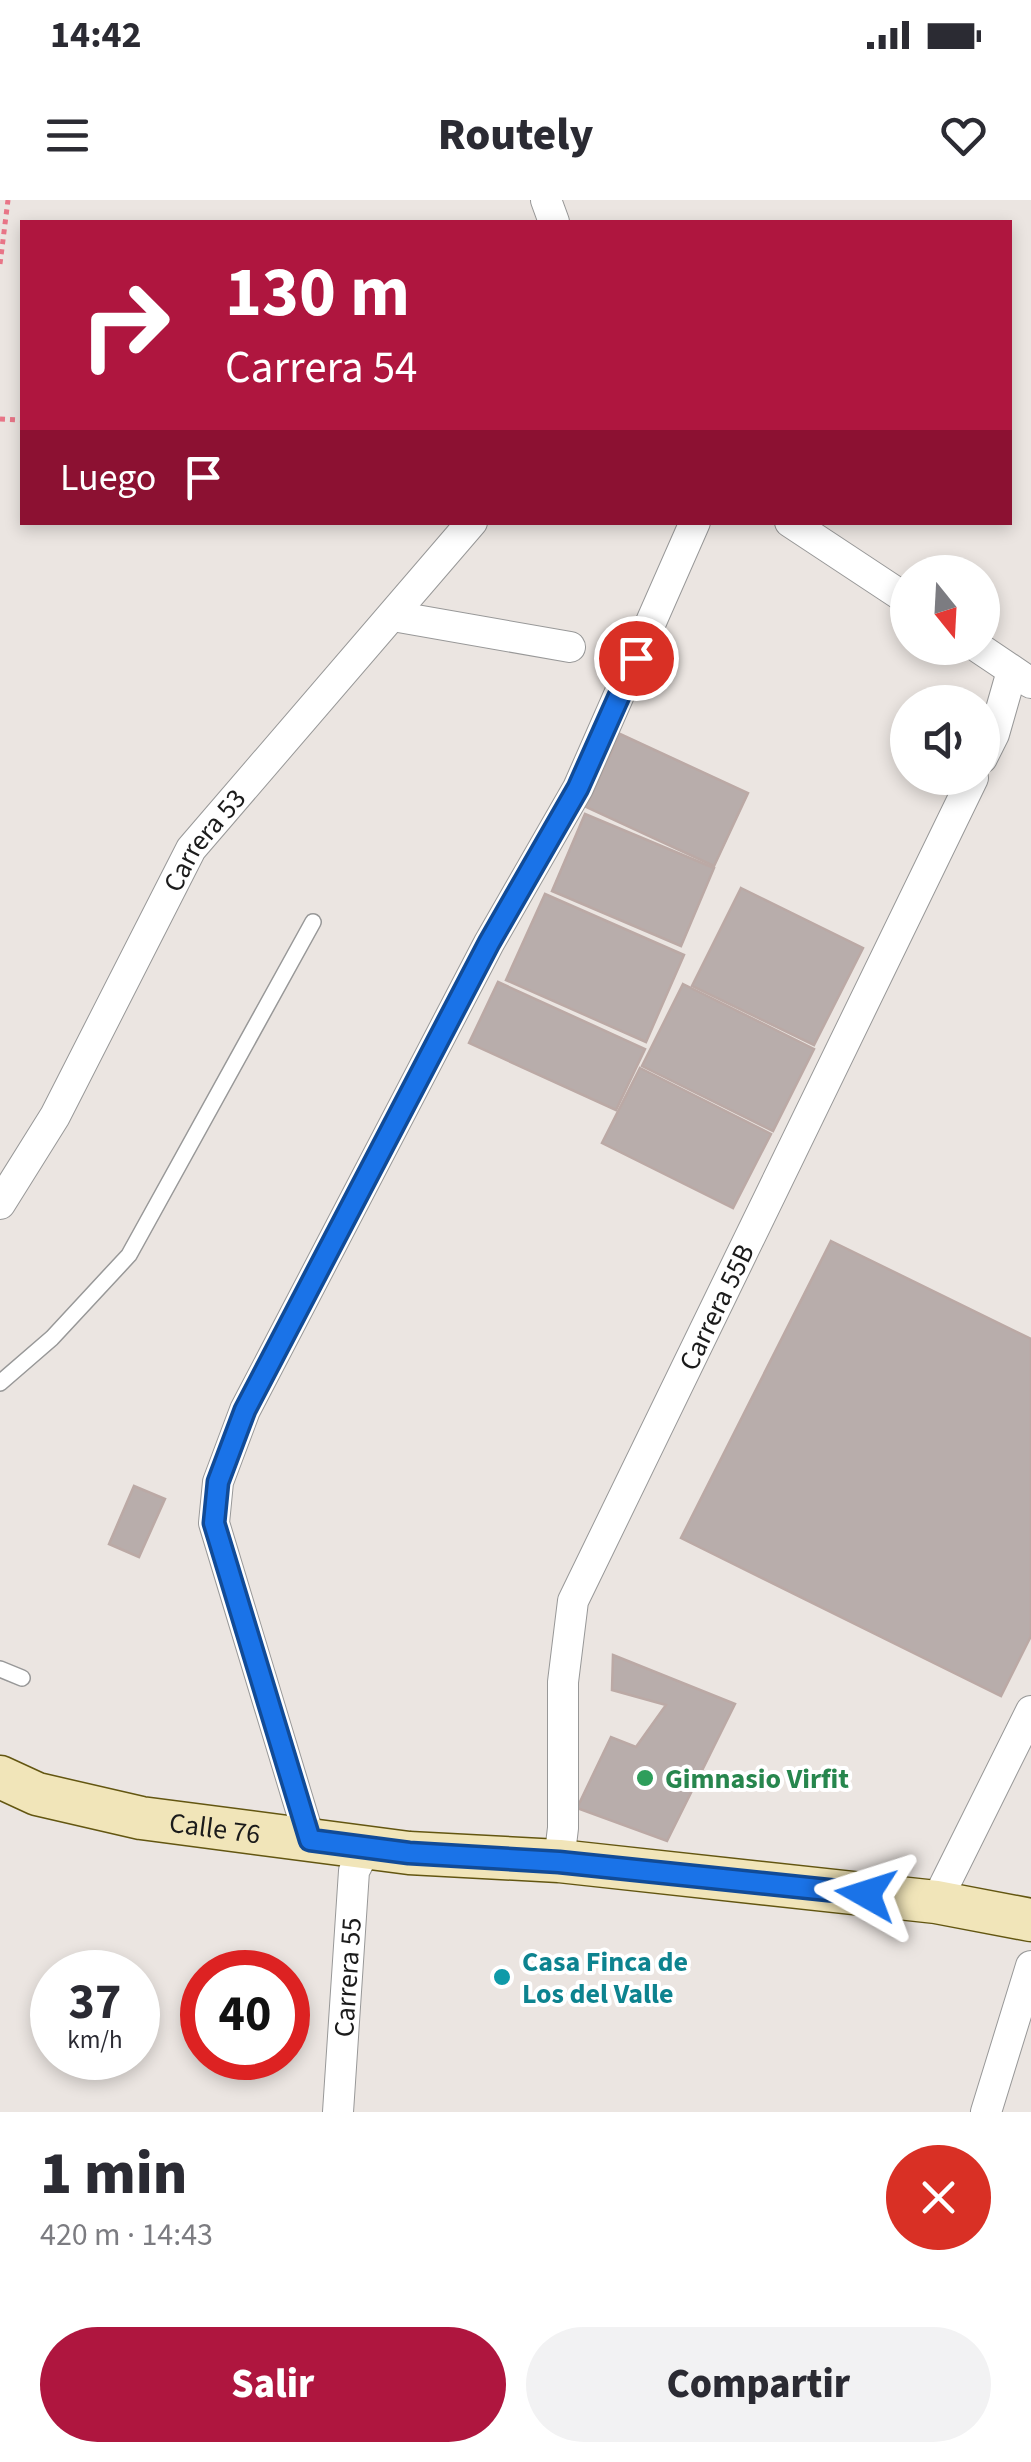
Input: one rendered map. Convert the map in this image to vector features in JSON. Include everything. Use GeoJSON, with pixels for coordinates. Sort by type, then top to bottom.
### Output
{"type":"FeatureCollection","features":[{"type":"Feature","properties":{"kind":"street","name":"Carrera 53"},"geometry":{"type":"LineString","coordinates":[[0,1204],[55,1116],[190,850],[469,525]]}},
{"type":"Feature","properties":{"kind":"street"},"geometry":{"type":"LineString","coordinates":[[310,1840],[214,1523],[218,1482],[245,1410],[489,943],[578,788],[694,525]]}},
{"type":"Feature","properties":{"kind":"street"},"geometry":{"type":"LineString","coordinates":[[795,525],[890,588]]}},
{"type":"Feature","properties":{"kind":"street"},"geometry":{"type":"LineString","coordinates":[[393,616],[570,647]]}},
{"type":"Feature","properties":{"kind":"street"},"geometry":{"type":"LineString","coordinates":[[1000,662],[1021,677],[1000,721]]}},
{"type":"Feature","properties":{"kind":"street","name":"Carrera 55B"},"geometry":{"type":"LineString","coordinates":[[559,1862],[563,1828],[563,1682],[573,1601],[965,795]]}},
{"type":"Feature","properties":{"kind":"street"},"geometry":{"type":"LineString","coordinates":[[936,1902],[1031,1710]]}},
{"type":"Feature","properties":{"kind":"street","name":"Calle 76"},"geometry":{"type":"LineString","coordinates":[[0,1778],[38,1794],[141,1818],[366,1848],[559,1862],[936,1902],[1031,1920]]}},
{"type":"Feature","properties":{"kind":"street","name":"Carrera 55"},"geometry":{"type":"LineString","coordinates":[[338,2112],[354,1871],[366,1848]]}},
{"type":"Feature","properties":{"kind":"street"},"geometry":{"type":"LineString","coordinates":[[986,2112],[1031,1966]]}},
{"type":"Feature","properties":{"kind":"lane"},"geometry":{"type":"LineString","coordinates":[[0,1383],[52,1338],[129,1255],[313,922]]}},
{"type":"Feature","properties":{"kind":"lane"},"geometry":{"type":"LineString","coordinates":[[0,1669],[22,1678]]}},
{"type":"Feature","properties":{"kind":"path"},"geometry":{"type":"LineString","coordinates":[[0,264],[8,200]]}},
{"type":"Feature","properties":{"kind":"building"},"geometry":{"type":"Polygon","coordinates":[[[620,734],[748,793],[714,866],[586,807],[620,734]]]}},
{"type":"Feature","properties":{"kind":"building"},"geometry":{"type":"Polygon","coordinates":[[[585,814],[714,868],[681,946],[552,891],[585,814]]]}},
{"type":"Feature","properties":{"kind":"building"},"geometry":{"type":"Polygon","coordinates":[[[741,888],[863,948],[814,1045],[692,986],[741,888]]]}},
{"type":"Feature","properties":{"kind":"building"},"geometry":{"type":"Polygon","coordinates":[[[545,894],[684,955],[646,1042],[506,980],[545,894]]]}},
{"type":"Feature","properties":{"kind":"building"},"geometry":{"type":"Polygon","coordinates":[[[498,982],[645,1049],[616,1110],[469,1043],[498,982]]]}},
{"type":"Feature","properties":{"kind":"building"},"geometry":{"type":"Polygon","coordinates":[[[683,984],[814,1049],[773,1131],[642,1066],[683,984]]]}},
{"type":"Feature","properties":{"kind":"building"},"geometry":{"type":"Polygon","coordinates":[[[640,1068],[771,1134],[733,1208],[602,1143],[640,1068]]]}},
{"type":"Feature","properties":{"kind":"building"},"geometry":{"type":"Polygon","coordinates":[[[831,1241],[1031,1339],[1031,1636],[1001,1696],[681,1538],[831,1241]]]}},
{"type":"Feature","properties":{"kind":"building"},"geometry":{"type":"Polygon","coordinates":[[[134,1486],[165,1499],[139,1557],[109,1544],[134,1486]]]}},
{"type":"Feature","properties":{"kind":"building","name":"Gimnasio Virfit"},"geometry":{"type":"Polygon","coordinates":[[[613,1655],[735,1704],[667,1841],[577,1808],[611,1737],[636,1747],[666,1705],[612,1690],[613,1655]]]}},
{"type":"Feature","properties":{"kind":"place","name":"Gimnasio Virfit"},"geometry":{"type":"Point","coordinates":[645,1778]}},
{"type":"Feature","properties":{"kind":"place","name":"Casa Finca de Los del Valle"},"geometry":{"type":"Point","coordinates":[502,1977]}},
{"type":"Feature","properties":{"kind":"route"},"geometry":{"type":"LineString","coordinates":[[636,658],[578,788],[489,943],[245,1410],[218,1482],[214,1523],[310,1840],[409,1853],[559,1862],[866,1894]]}}]}
